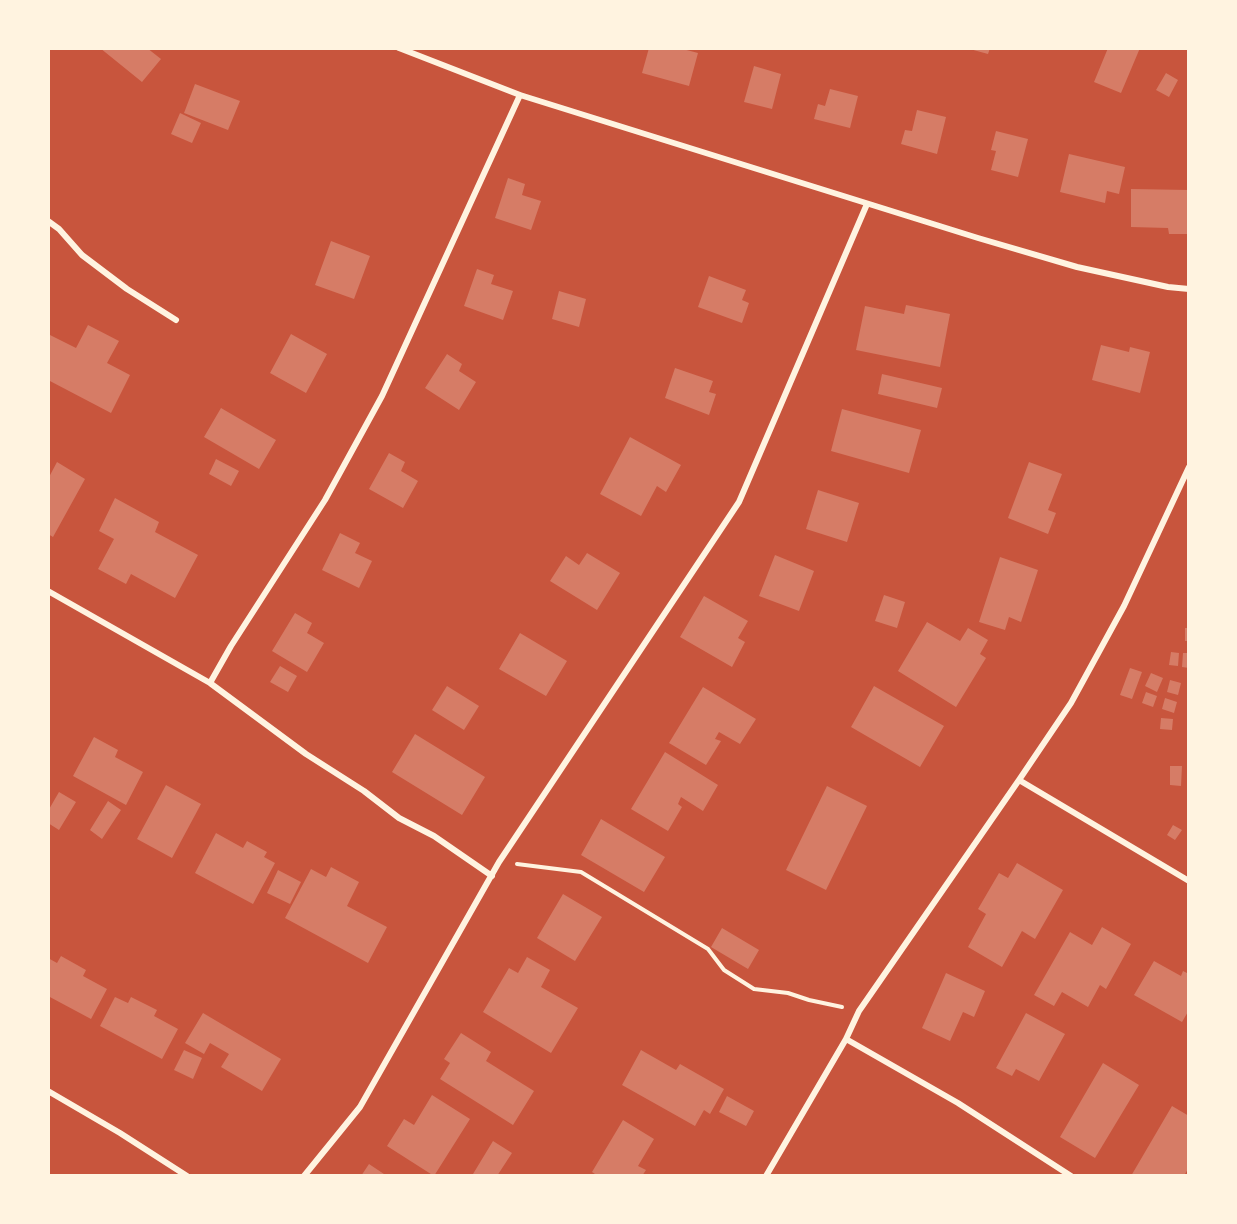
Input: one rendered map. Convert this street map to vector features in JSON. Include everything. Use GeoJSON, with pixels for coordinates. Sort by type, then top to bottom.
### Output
{"type":"FeatureCollection","features":[{"type":"Feature","properties":{"kind":"street"},"geometry":{"type":"LineString","coordinates":[[399,48],[520,95],[867,204],[1077,267],[1168,287],[1189,288]]}},
{"type":"Feature","properties":{"kind":"street"},"geometry":{"type":"LineString","coordinates":[[210,683],[231,646],[325,500],[382,396],[520,95]]}},
{"type":"Feature","properties":{"kind":"street"},"geometry":{"type":"LineString","coordinates":[[304,1176],[360,1107],[499,862],[739,502],[867,204]]}},
{"type":"Feature","properties":{"kind":"street"},"geometry":{"type":"LineString","coordinates":[[48,221],[59,229],[82,255],[127,289],[176,320]]}},
{"type":"Feature","properties":{"kind":"street"},"geometry":{"type":"LineString","coordinates":[[766,1176],[846,1039],[859,1011],[1071,703],[1119,615],[1189,467]]}},
{"type":"Feature","properties":{"kind":"street"},"geometry":{"type":"LineString","coordinates":[[48,591],[210,683],[306,754],[364,791],[399,818],[434,837],[492,876]]}},
{"type":"Feature","properties":{"kind":"street"},"geometry":{"type":"LineString","coordinates":[[1019,780],[1189,881]]}},
{"type":"Feature","properties":{"kind":"street"},"geometry":{"type":"LineString","coordinates":[[846,1039],[958,1103],[1071,1176]]}},
{"type":"Feature","properties":{"kind":"street"},"geometry":{"type":"LineString","coordinates":[[48,1091],[187,1176]]}},
{"type":"Feature","properties":{"kind":"path"},"geometry":{"type":"LineString","coordinates":[[499,862],[581,872],[708,949],[724,970],[754,989],[788,993],[859,1011]]}},
{"type":"Feature","properties":{"kind":"building"},"geometry":{"type":"Polygon","coordinates":[[[100,48],[147,48],[161,59],[142,82],[100,48]]]}},
{"type":"Feature","properties":{"kind":"building"},"geometry":{"type":"Polygon","coordinates":[[[649,48],[679,48],[698,53],[689,86],[642,73],[649,48]]]}},
{"type":"Feature","properties":{"kind":"building"},"geometry":{"type":"Polygon","coordinates":[[[966,48],[990,48],[988,54],[966,48]]]}},
{"type":"Feature","properties":{"kind":"building"},"geometry":{"type":"Polygon","coordinates":[[[1108,48],[1140,48],[1121,93],[1094,82],[1108,48]]]}},
{"type":"Feature","properties":{"kind":"building"},"geometry":{"type":"Polygon","coordinates":[[[754,66],[781,74],[772,109],[744,102],[754,66]]]}},
{"type":"Feature","properties":{"kind":"building"},"geometry":{"type":"Polygon","coordinates":[[[1166,73],[1178,80],[1169,97],[1156,90],[1166,73]]]}},
{"type":"Feature","properties":{"kind":"building"},"geometry":{"type":"Polygon","coordinates":[[[195,84],[240,101],[228,130],[184,113],[195,84]]]}},
{"type":"Feature","properties":{"kind":"building"},"geometry":{"type":"Polygon","coordinates":[[[830,89],[858,96],[850,128],[814,119],[818,104],[825,106],[830,89]]]}},
{"type":"Feature","properties":{"kind":"building"},"geometry":{"type":"Polygon","coordinates":[[[917,110],[946,117],[937,154],[901,144],[905,130],[912,131],[917,110]]]}},
{"type":"Feature","properties":{"kind":"building"},"geometry":{"type":"Polygon","coordinates":[[[180,113],[201,123],[192,143],[171,134],[180,113]]]}},
{"type":"Feature","properties":{"kind":"building"},"geometry":{"type":"Polygon","coordinates":[[[996,131],[1028,139],[1018,177],[991,170],[996,151],[991,150],[996,131]]]}},
{"type":"Feature","properties":{"kind":"building"},"geometry":{"type":"Polygon","coordinates":[[[1069,154],[1125,167],[1119,194],[1107,191],[1105,203],[1060,192],[1069,154]]]}},
{"type":"Feature","properties":{"kind":"building"},"geometry":{"type":"Polygon","coordinates":[[[508,178],[525,184],[522,195],[541,201],[531,230],[495,218],[508,178]]]}},
{"type":"Feature","properties":{"kind":"building"},"geometry":{"type":"Polygon","coordinates":[[[1131,189],[1189,190],[1189,234],[1169,234],[1168,228],[1131,227],[1131,189]]]}},
{"type":"Feature","properties":{"kind":"building"},"geometry":{"type":"Polygon","coordinates":[[[331,241],[370,256],[354,299],[315,285],[331,241]]]}},
{"type":"Feature","properties":{"kind":"building"},"geometry":{"type":"Polygon","coordinates":[[[477,269],[494,275],[491,284],[513,291],[503,320],[464,306],[477,269]]]}},
{"type":"Feature","properties":{"kind":"building"},"geometry":{"type":"Polygon","coordinates":[[[709,276],[746,290],[742,300],[749,303],[742,323],[698,307],[709,276]]]}},
{"type":"Feature","properties":{"kind":"building"},"geometry":{"type":"Polygon","coordinates":[[[559,291],[586,299],[579,327],[552,319],[559,291]]]}},
{"type":"Feature","properties":{"kind":"building"},"geometry":{"type":"Polygon","coordinates":[[[906,305],[950,314],[940,367],[856,350],[865,306],[904,314],[906,305]]]}},
{"type":"Feature","properties":{"kind":"building"},"geometry":{"type":"Polygon","coordinates":[[[88,325],[119,341],[107,363],[130,375],[111,413],[48,380],[48,334],[76,348],[88,325]]]}},
{"type":"Feature","properties":{"kind":"building"},"geometry":{"type":"Polygon","coordinates":[[[291,334],[327,354],[306,393],[270,373],[291,334]]]}},
{"type":"Feature","properties":{"kind":"building"},"geometry":{"type":"Polygon","coordinates":[[[1101,345],[1129,352],[1130,347],[1150,352],[1140,393],[1092,380],[1101,345]]]}},
{"type":"Feature","properties":{"kind":"building"},"geometry":{"type":"Polygon","coordinates":[[[447,354],[462,364],[459,371],[476,382],[459,410],[425,388],[447,354]]]}},
{"type":"Feature","properties":{"kind":"building"},"geometry":{"type":"Polygon","coordinates":[[[675,368],[713,381],[709,392],[716,394],[709,415],[665,398],[675,368]]]}},
{"type":"Feature","properties":{"kind":"building"},"geometry":{"type":"Polygon","coordinates":[[[882,374],[942,388],[937,408],[878,394],[882,374]]]}},
{"type":"Feature","properties":{"kind":"building"},"geometry":{"type":"Polygon","coordinates":[[[221,408],[276,440],[259,469],[204,437],[221,408]]]}},
{"type":"Feature","properties":{"kind":"building"},"geometry":{"type":"Polygon","coordinates":[[[842,409],[921,430],[909,473],[831,451],[842,409]]]}},
{"type":"Feature","properties":{"kind":"building"},"geometry":{"type":"Polygon","coordinates":[[[630,437],[681,465],[666,492],[657,486],[641,516],[600,494],[630,437]]]}},
{"type":"Feature","properties":{"kind":"building"},"geometry":{"type":"Polygon","coordinates":[[[389,453],[405,462],[401,471],[418,481],[403,508],[369,489],[389,453]]]}},
{"type":"Feature","properties":{"kind":"building"},"geometry":{"type":"Polygon","coordinates":[[[216,459],[239,471],[231,486],[209,474],[216,459]]]}},
{"type":"Feature","properties":{"kind":"building"},"geometry":{"type":"Polygon","coordinates":[[[57,462],[85,479],[53,537],[48,534],[48,479],[57,462]]]}},
{"type":"Feature","properties":{"kind":"building"},"geometry":{"type":"Polygon","coordinates":[[[1029,462],[1062,474],[1048,510],[1056,513],[1048,534],[1008,518],[1029,462]]]}},
{"type":"Feature","properties":{"kind":"building"},"geometry":{"type":"Polygon","coordinates":[[[818,490],[859,503],[847,542],[806,529],[818,490]]]}},
{"type":"Feature","properties":{"kind":"building"},"geometry":{"type":"Polygon","coordinates":[[[115,498],[159,522],[155,532],[198,555],[175,598],[131,574],[126,584],[98,569],[114,539],[99,531],[115,498]]]}},
{"type":"Feature","properties":{"kind":"building"},"geometry":{"type":"Polygon","coordinates":[[[340,533],[360,543],[355,553],[372,561],[359,588],[322,570],[340,533]]]}},
{"type":"Feature","properties":{"kind":"building"},"geometry":{"type":"Polygon","coordinates":[[[587,553],[620,573],[597,610],[550,581],[566,556],[579,565],[587,553]]]}},
{"type":"Feature","properties":{"kind":"building"},"geometry":{"type":"Polygon","coordinates":[[[775,555],[814,571],[799,611],[759,596],[775,555]]]}},
{"type":"Feature","properties":{"kind":"building"},"geometry":{"type":"Polygon","coordinates":[[[1000,557],[1038,570],[1021,622],[1009,617],[1005,630],[979,622],[1000,557]]]}},
{"type":"Feature","properties":{"kind":"building"},"geometry":{"type":"Polygon","coordinates":[[[884,595],[905,602],[897,628],[875,621],[884,595]]]}},
{"type":"Feature","properties":{"kind":"building"},"geometry":{"type":"Polygon","coordinates":[[[704,596],[748,621],[738,638],[745,642],[732,667],[680,637],[704,596]]]}},
{"type":"Feature","properties":{"kind":"building"},"geometry":{"type":"Polygon","coordinates":[[[295,613],[312,623],[307,633],[324,643],[307,672],[272,651],[295,613]]]}},
{"type":"Feature","properties":{"kind":"building"},"geometry":{"type":"Polygon","coordinates":[[[927,622],[960,641],[968,628],[988,640],[980,654],[986,658],[956,707],[898,671],[927,622]]]}},
{"type":"Feature","properties":{"kind":"building"},"geometry":{"type":"Polygon","coordinates":[[[1185,628],[1189,628],[1189,641],[1185,641],[1185,628]]]}},
{"type":"Feature","properties":{"kind":"building"},"geometry":{"type":"Polygon","coordinates":[[[520,633],[567,661],[546,696],[499,669],[520,633]]]}},
{"type":"Feature","properties":{"kind":"building"},"geometry":{"type":"Polygon","coordinates":[[[1171,652],[1179,653],[1178,666],[1169,665],[1171,652]]]}},
{"type":"Feature","properties":{"kind":"building"},"geometry":{"type":"Polygon","coordinates":[[[1183,653],[1189,653],[1189,668],[1182,667],[1183,653]]]}},
{"type":"Feature","properties":{"kind":"building"},"geometry":{"type":"Polygon","coordinates":[[[280,666],[297,676],[288,692],[270,682],[280,666]]]}},
{"type":"Feature","properties":{"kind":"building"},"geometry":{"type":"Polygon","coordinates":[[[1130,668],[1142,672],[1132,699],[1120,695],[1130,668]]]}},
{"type":"Feature","properties":{"kind":"building"},"geometry":{"type":"Polygon","coordinates":[[[1151,673],[1163,678],[1157,692],[1145,686],[1151,673]]]}},
{"type":"Feature","properties":{"kind":"building"},"geometry":{"type":"Polygon","coordinates":[[[1170,680],[1181,683],[1178,695],[1167,692],[1170,680]]]}},
{"type":"Feature","properties":{"kind":"building"},"geometry":{"type":"Polygon","coordinates":[[[447,686],[479,706],[464,730],[432,710],[447,686]]]}},
{"type":"Feature","properties":{"kind":"building"},"geometry":{"type":"Polygon","coordinates":[[[874,686],[944,726],[920,767],[851,727],[874,686]]]}},
{"type":"Feature","properties":{"kind":"building"},"geometry":{"type":"Polygon","coordinates":[[[703,687],[756,719],[740,744],[719,732],[715,739],[721,741],[706,765],[669,743],[703,687]]]}},
{"type":"Feature","properties":{"kind":"building"},"geometry":{"type":"Polygon","coordinates":[[[1146,692],[1157,696],[1153,707],[1142,703],[1146,692]]]}},
{"type":"Feature","properties":{"kind":"building"},"geometry":{"type":"Polygon","coordinates":[[[1165,698],[1177,702],[1174,713],[1162,709],[1165,698]]]}},
{"type":"Feature","properties":{"kind":"building"},"geometry":{"type":"Polygon","coordinates":[[[1161,718],[1173,719],[1172,730],[1160,729],[1161,718]]]}},
{"type":"Feature","properties":{"kind":"building"},"geometry":{"type":"Polygon","coordinates":[[[415,734],[485,777],[462,815],[392,772],[415,734]]]}},
{"type":"Feature","properties":{"kind":"building"},"geometry":{"type":"Polygon","coordinates":[[[94,737],[118,750],[115,757],[143,772],[126,805],[73,776],[94,737]]]}},
{"type":"Feature","properties":{"kind":"building"},"geometry":{"type":"Polygon","coordinates":[[[665,752],[718,785],[703,811],[681,797],[678,804],[682,807],[668,831],[631,809],[665,752]]]}},
{"type":"Feature","properties":{"kind":"building"},"geometry":{"type":"Polygon","coordinates":[[[1170,766],[1182,766],[1181,786],[1170,785],[1170,766]]]}},
{"type":"Feature","properties":{"kind":"building"},"geometry":{"type":"Polygon","coordinates":[[[166,785],[201,804],[172,858],[137,839],[166,785]]]}},
{"type":"Feature","properties":{"kind":"building"},"geometry":{"type":"Polygon","coordinates":[[[827,786],[867,806],[826,890],[786,870],[827,786]]]}},
{"type":"Feature","properties":{"kind":"building"},"geometry":{"type":"Polygon","coordinates":[[[59,792],[76,802],[59,830],[48,823],[48,811],[59,792]]]}},
{"type":"Feature","properties":{"kind":"building"},"geometry":{"type":"Polygon","coordinates":[[[108,801],[121,810],[102,839],[90,830],[108,801]]]}},
{"type":"Feature","properties":{"kind":"building"},"geometry":{"type":"Polygon","coordinates":[[[601,819],[665,857],[644,892],[581,855],[601,819]]]}},
{"type":"Feature","properties":{"kind":"building"},"geometry":{"type":"Polygon","coordinates":[[[1173,825],[1182,830],[1175,840],[1167,835],[1173,825]]]}},
{"type":"Feature","properties":{"kind":"building"},"geometry":{"type":"Polygon","coordinates":[[[216,833],[243,848],[247,841],[267,852],[264,857],[275,863],[253,904],[195,873],[216,833]]]}},
{"type":"Feature","properties":{"kind":"building"},"geometry":{"type":"Polygon","coordinates":[[[1017,863],[1063,890],[1035,939],[1022,931],[1002,967],[968,947],[986,914],[978,909],[999,873],[1008,878],[1017,863]]]}},
{"type":"Feature","properties":{"kind":"building"},"geometry":{"type":"Polygon","coordinates":[[[331,867],[359,882],[347,906],[387,927],[368,963],[285,918],[311,869],[326,877],[331,867]]]}},
{"type":"Feature","properties":{"kind":"building"},"geometry":{"type":"Polygon","coordinates":[[[278,870],[301,882],[290,904],[267,893],[278,870]]]}},
{"type":"Feature","properties":{"kind":"building"},"geometry":{"type":"Polygon","coordinates":[[[563,894],[602,917],[575,961],[537,938],[563,894]]]}},
{"type":"Feature","properties":{"kind":"building"},"geometry":{"type":"Polygon","coordinates":[[[1102,927],[1131,944],[1106,989],[1100,985],[1088,1007],[1062,992],[1054,1006],[1034,995],[1070,932],[1092,945],[1102,927]]]}},
{"type":"Feature","properties":{"kind":"building"},"geometry":{"type":"Polygon","coordinates":[[[722,928],[759,950],[748,969],[711,947],[722,928]]]}},
{"type":"Feature","properties":{"kind":"building"},"geometry":{"type":"Polygon","coordinates":[[[61,956],[86,970],[83,976],[107,989],[91,1019],[48,996],[48,958],[57,963],[61,956]]]}},
{"type":"Feature","properties":{"kind":"building"},"geometry":{"type":"Polygon","coordinates":[[[527,957],[550,970],[541,987],[578,1008],[551,1053],[483,1012],[509,968],[518,973],[527,957]]]}},
{"type":"Feature","properties":{"kind":"building"},"geometry":{"type":"Polygon","coordinates":[[[1154,961],[1181,976],[1183,971],[1189,974],[1189,1010],[1182,1022],[1134,995],[1154,961]]]}},
{"type":"Feature","properties":{"kind":"building"},"geometry":{"type":"Polygon","coordinates":[[[946,973],[985,991],[974,1017],[963,1012],[950,1041],[922,1028],[946,973]]]}},
{"type":"Feature","properties":{"kind":"building"},"geometry":{"type":"Polygon","coordinates":[[[115,997],[128,1003],[131,997],[157,1010],[154,1016],[178,1029],[162,1059],[100,1026],[115,997]]]}},
{"type":"Feature","properties":{"kind":"building"},"geometry":{"type":"Polygon","coordinates":[[[203,1013],[281,1059],[262,1091],[221,1067],[229,1054],[210,1043],[204,1054],[185,1043],[203,1013]]]}},
{"type":"Feature","properties":{"kind":"building"},"geometry":{"type":"Polygon","coordinates":[[[1026,1013],[1065,1034],[1039,1081],[1016,1069],[1012,1076],[996,1068],[1026,1013]]]}},
{"type":"Feature","properties":{"kind":"building"},"geometry":{"type":"Polygon","coordinates":[[[461,1033],[491,1052],[486,1061],[534,1091],[513,1125],[440,1079],[450,1063],[444,1059],[461,1033]]]}},
{"type":"Feature","properties":{"kind":"building"},"geometry":{"type":"Polygon","coordinates":[[[184,1050],[202,1058],[193,1079],[174,1070],[184,1050]]]}},
{"type":"Feature","properties":{"kind":"building"},"geometry":{"type":"Polygon","coordinates":[[[641,1050],[676,1070],[680,1064],[724,1089],[710,1114],[704,1110],[695,1126],[622,1085],[641,1050]]]}},
{"type":"Feature","properties":{"kind":"building"},"geometry":{"type":"Polygon","coordinates":[[[1103,1063],[1139,1085],[1095,1158],[1060,1137],[1103,1063]]]}},
{"type":"Feature","properties":{"kind":"building"},"geometry":{"type":"Polygon","coordinates":[[[432,1095],[470,1119],[434,1176],[387,1146],[404,1119],[414,1125],[432,1095]]]}},
{"type":"Feature","properties":{"kind":"building"},"geometry":{"type":"Polygon","coordinates":[[[727,1096],[754,1111],[746,1126],[719,1112],[727,1096]]]}},
{"type":"Feature","properties":{"kind":"building"},"geometry":{"type":"Polygon","coordinates":[[[1172,1106],[1189,1116],[1189,1167],[1184,1176],[1131,1176],[1172,1106]]]}},
{"type":"Feature","properties":{"kind":"building"},"geometry":{"type":"Polygon","coordinates":[[[623,1120],[654,1139],[638,1166],[646,1170],[642,1176],[598,1176],[592,1172],[623,1120]]]}},
{"type":"Feature","properties":{"kind":"building"},"geometry":{"type":"Polygon","coordinates":[[[493,1141],[512,1153],[497,1176],[473,1174],[493,1141]]]}},
{"type":"Feature","properties":{"kind":"building"},"geometry":{"type":"Polygon","coordinates":[[[369,1164],[387,1176],[361,1176],[369,1164]]]}}]}
